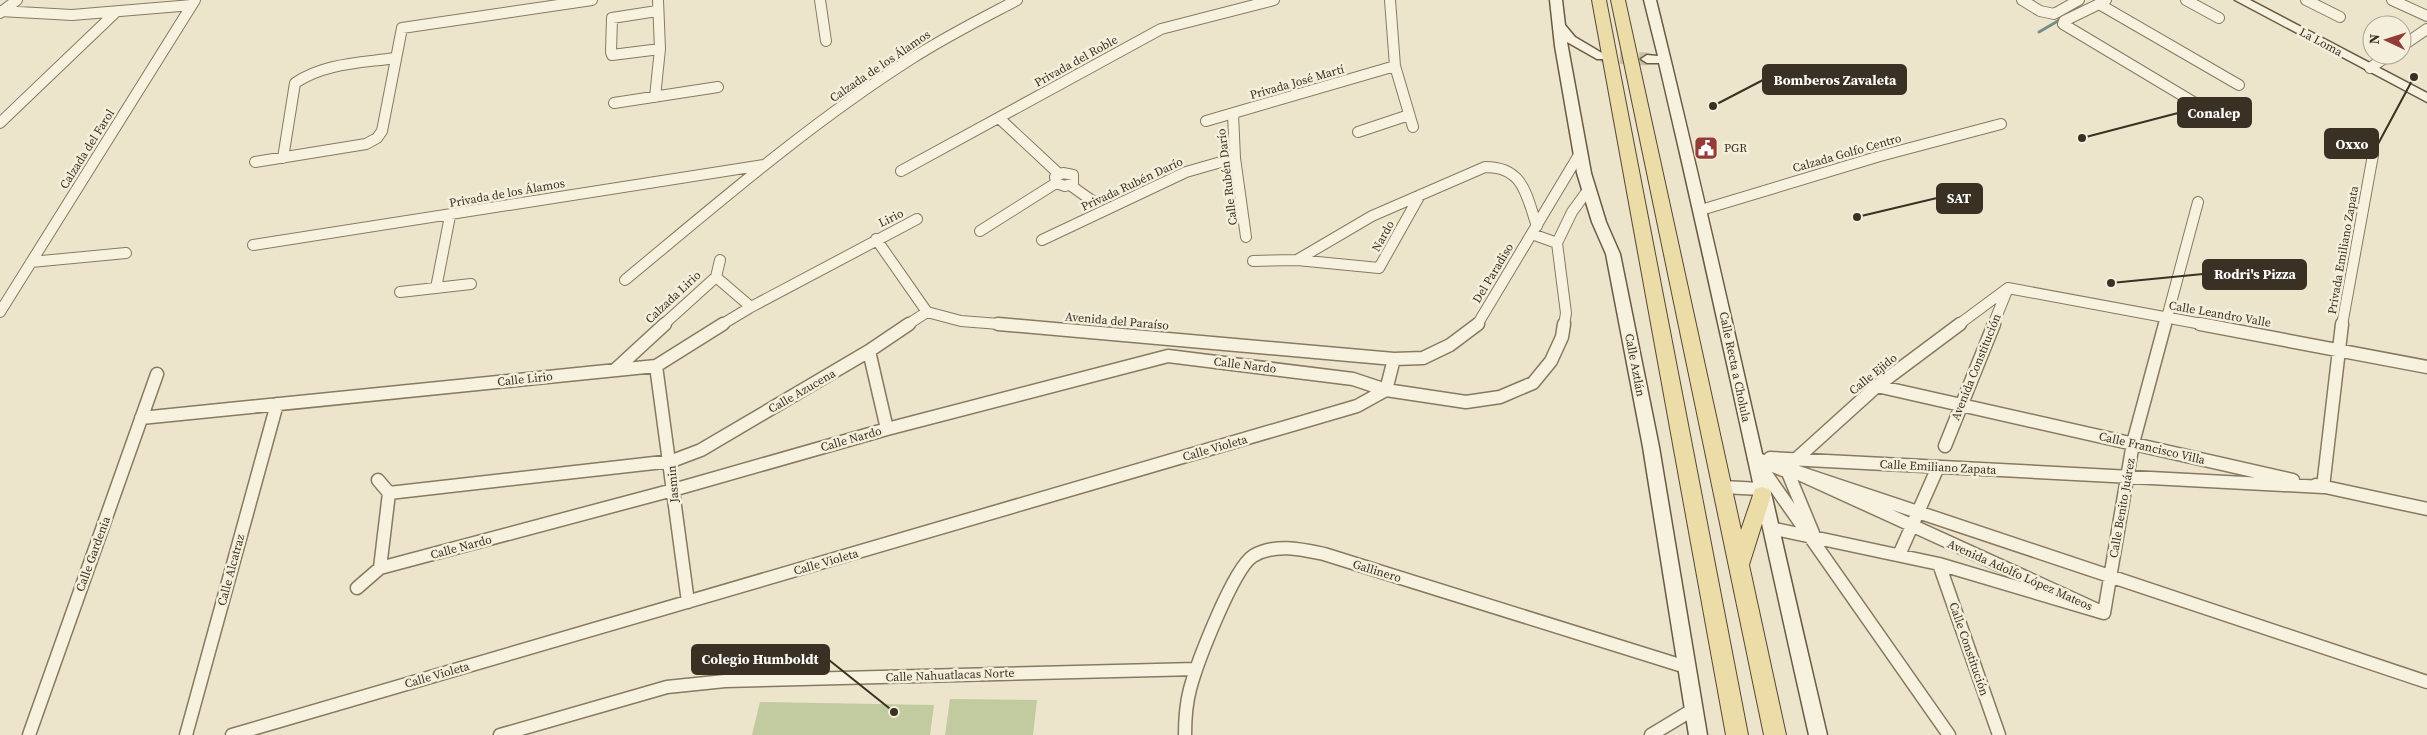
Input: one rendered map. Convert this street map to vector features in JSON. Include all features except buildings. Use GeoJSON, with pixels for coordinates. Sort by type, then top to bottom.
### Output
{"type":"FeatureCollection","features":[{"type":"Feature","properties":{"kind":"main road","name":"Calle Aztlán"},"geometry":{"type":"LineString","coordinates":[[1556,0],[1563,58],[1580,153],[1588,190],[1613,254],[1651,447],[1698,735]]}},
{"type":"Feature","properties":{"kind":"main road"},"geometry":{"type":"LineString","coordinates":[[1599,0],[1660,336],[1737,735]]}},
{"type":"Feature","properties":{"kind":"main road"},"geometry":{"type":"LineString","coordinates":[[1618,0],[1776,735]]}},
{"type":"Feature","properties":{"kind":"main road","name":"Calle Recta a Cholula"},"geometry":{"type":"LineString","coordinates":[[1650,0],[1702,210],[1754,458],[1765,488],[1770,528],[1818,735]]}},
{"type":"Feature","properties":{"kind":"main road","name":"La Loma"},"geometry":{"type":"LineString","coordinates":[[2241,0],[2427,98]]}},
{"type":"Feature","properties":{"kind":"main road"},"geometry":{"type":"LineString","coordinates":[[1559,26],[1571,40],[1597,52],[1574,53],[1563,58]]}},
{"type":"Feature","properties":{"kind":"main road"},"geometry":{"type":"LineString","coordinates":[[1646,55],[1665,56]]}},
{"type":"Feature","properties":{"kind":"main road"},"geometry":{"type":"LineString","coordinates":[[1739,565],[1765,488]]}},
{"type":"Feature","properties":{"kind":"street"},"geometry":{"type":"LineString","coordinates":[[0,12],[17,0]]}},
{"type":"Feature","properties":{"kind":"street"},"geometry":{"type":"LineString","coordinates":[[255,162],[366,144],[377,138],[382,131],[402,28],[592,0]]}},
{"type":"Feature","properties":{"kind":"street"},"geometry":{"type":"LineString","coordinates":[[655,97],[660,49],[658,0]]}},
{"type":"Feature","properties":{"kind":"street"},"geometry":{"type":"LineString","coordinates":[[820,0],[826,42]]}},
{"type":"Feature","properties":{"kind":"street","name":"Calzada de los Álamos"},"geometry":{"type":"LineString","coordinates":[[625,280],[764,165],[858,95],[933,45],[979,18],[1017,0]]}},
{"type":"Feature","properties":{"kind":"street","name":"Privada del Roble"},"geometry":{"type":"LineString","coordinates":[[901,171],[1161,29],[1274,0]]}},
{"type":"Feature","properties":{"kind":"street"},"geometry":{"type":"LineString","coordinates":[[1390,0],[1395,66],[1413,127]]}},
{"type":"Feature","properties":{"kind":"street"},"geometry":{"type":"LineString","coordinates":[[2022,0],[2040,11],[2054,14],[2079,0]]}},
{"type":"Feature","properties":{"kind":"street"},"geometry":{"type":"LineString","coordinates":[[2186,0],[2219,18]]}},
{"type":"Feature","properties":{"kind":"street"},"geometry":{"type":"LineString","coordinates":[[2306,0],[2340,17]]}},
{"type":"Feature","properties":{"kind":"street"},"geometry":{"type":"LineString","coordinates":[[2392,0],[2427,16]]}},
{"type":"Feature","properties":{"kind":"street"},"geometry":{"type":"LineString","coordinates":[[2200,106],[2063,24],[2064,21],[2102,2],[2240,85]]}},
{"type":"Feature","properties":{"kind":"street"},"geometry":{"type":"LineString","coordinates":[[0,12],[26,15],[116,12],[194,3]]}},
{"type":"Feature","properties":{"kind":"street","name":"Calzada del Farol"},"geometry":{"type":"LineString","coordinates":[[0,312],[194,3]]}},
{"type":"Feature","properties":{"kind":"street"},"geometry":{"type":"LineString","coordinates":[[657,11],[612,18],[610,23],[611,52],[612,55],[620,55],[660,49]]}},
{"type":"Feature","properties":{"kind":"street"},"geometry":{"type":"LineString","coordinates":[[0,123],[116,12]]}},
{"type":"Feature","properties":{"kind":"street"},"geometry":{"type":"LineString","coordinates":[[2412,40],[2427,30]]}},
{"type":"Feature","properties":{"kind":"street"},"geometry":{"type":"LineString","coordinates":[[283,158],[295,83],[303,75],[316,71],[395,58]]}},
{"type":"Feature","properties":{"kind":"street"},"geometry":{"type":"LineString","coordinates":[[2370,68],[2374,65]]}},
{"type":"Feature","properties":{"kind":"street","name":"Privada José Martí"},"geometry":{"type":"LineString","coordinates":[[1206,121],[1395,66]]}},
{"type":"Feature","properties":{"kind":"street"},"geometry":{"type":"LineString","coordinates":[[614,103],[718,88]]}},
{"type":"Feature","properties":{"kind":"street","name":"Calle Rubén Darío"},"geometry":{"type":"LineString","coordinates":[[1232,114],[1235,158],[1246,237]]}},
{"type":"Feature","properties":{"kind":"street"},"geometry":{"type":"LineString","coordinates":[[1358,132],[1409,115]]}},
{"type":"Feature","properties":{"kind":"street"},"geometry":{"type":"LineString","coordinates":[[998,118],[1063,186],[1070,184],[1094,202]]}},
{"type":"Feature","properties":{"kind":"street","name":"Calzada Golfo Centro"},"geometry":{"type":"LineString","coordinates":[[1702,210],[1880,156],[2001,124]]}},
{"type":"Feature","properties":{"kind":"street","name":"Del Paradiso"},"geometry":{"type":"LineString","coordinates":[[1394,359],[1423,358],[1450,345],[1478,325],[1580,153]]}},
{"type":"Feature","properties":{"kind":"street","name":"Privada Emiliano Zapata"},"geometry":{"type":"LineString","coordinates":[[2338,350],[2373,155]]}},
{"type":"Feature","properties":{"kind":"street","name":"Privada Rubén Darío"},"geometry":{"type":"LineString","coordinates":[[1042,240],[1186,172],[1235,158]]}},
{"type":"Feature","properties":{"kind":"street","name":"Privada de los Álamos"},"geometry":{"type":"LineString","coordinates":[[253,245],[450,216],[660,179],[764,165]]}},
{"type":"Feature","properties":{"kind":"street","name":"Nardo"},"geometry":{"type":"LineString","coordinates":[[1297,260],[1372,216],[1486,167],[1503,167],[1518,175],[1535,230]]}},
{"type":"Feature","properties":{"kind":"street"},"geometry":{"type":"LineString","coordinates":[[980,231],[1058,179]]}},
{"type":"Feature","properties":{"kind":"street"},"geometry":{"type":"LineString","coordinates":[[1535,230],[1557,243],[1572,212],[1588,190]]}},
{"type":"Feature","properties":{"kind":"street","name":"Nardo"},"geometry":{"type":"LineString","coordinates":[[1253,260],[1297,260],[1380,268],[1420,195]]}},
{"type":"Feature","properties":{"kind":"street","name":"Calle Benito Juárez"},"geometry":{"type":"LineString","coordinates":[[2104,613],[2133,443],[2198,202]]}},
{"type":"Feature","properties":{"kind":"street"},"geometry":{"type":"LineString","coordinates":[[436,288],[450,216]]}},
{"type":"Feature","properties":{"kind":"street","name":"Lirio"},"geometry":{"type":"LineString","coordinates":[[876,239],[917,219]]}},
{"type":"Feature","properties":{"kind":"street"},"geometry":{"type":"LineString","coordinates":[[876,239],[927,312]]}},
{"type":"Feature","properties":{"kind":"street","name":"Calle Lirio"},"geometry":{"type":"LineString","coordinates":[[141,418],[656,366],[751,307],[876,239]]}},
{"type":"Feature","properties":{"kind":"street","name":"Calle Nardo"},"geometry":{"type":"LineString","coordinates":[[380,568],[673,490],[887,429],[1168,356],[1353,379],[1386,390],[1466,402],[1500,396],[1533,383],[1551,361],[1562,337],[1566,313],[1557,243]]}},
{"type":"Feature","properties":{"kind":"street"},"geometry":{"type":"LineString","coordinates":[[32,262],[126,253]]}},
{"type":"Feature","properties":{"kind":"street"},"geometry":{"type":"LineString","coordinates":[[716,277],[720,260]]}},
{"type":"Feature","properties":{"kind":"street"},"geometry":{"type":"LineString","coordinates":[[1380,268],[1386,278]]}},
{"type":"Feature","properties":{"kind":"street","name":"Calzada Lirio"},"geometry":{"type":"LineString","coordinates":[[615,370],[716,277],[751,307]]}},
{"type":"Feature","properties":{"kind":"street"},"geometry":{"type":"LineString","coordinates":[[400,292],[471,284]]}},
{"type":"Feature","properties":{"kind":"street","name":"Calle Leandro Valle"},"geometry":{"type":"LineString","coordinates":[[2008,288],[2427,367]]}},
{"type":"Feature","properties":{"kind":"street","name":"Calle Ejido"},"geometry":{"type":"LineString","coordinates":[[1765,488],[1878,386],[2008,288]]}},
{"type":"Feature","properties":{"kind":"street","name":"Avenida Constitución"},"geometry":{"type":"LineString","coordinates":[[1944,446],[2008,288]]}},
{"type":"Feature","properties":{"kind":"street","name":"Avenida del Paraíso"},"geometry":{"type":"LineString","coordinates":[[927,312],[961,321],[1394,359]]}},
{"type":"Feature","properties":{"kind":"street","name":"Calle Azucena"},"geometry":{"type":"LineString","coordinates":[[672,460],[701,450],[870,351],[927,312]]}},
{"type":"Feature","properties":{"kind":"street"},"geometry":{"type":"LineString","coordinates":[[1168,356],[1171,339]]}},
{"type":"Feature","properties":{"kind":"street"},"geometry":{"type":"LineString","coordinates":[[2323,487],[2338,350]]}},
{"type":"Feature","properties":{"kind":"street"},"geometry":{"type":"LineString","coordinates":[[870,351],[887,429]]}},
{"type":"Feature","properties":{"kind":"street"},"geometry":{"type":"LineString","coordinates":[[1386,390],[1394,359]]}},
{"type":"Feature","properties":{"kind":"street","name":"Jasmin"},"geometry":{"type":"LineString","coordinates":[[656,366],[672,460],[673,490],[688,602]]}},
{"type":"Feature","properties":{"kind":"street","name":"Calle Gardenia"},"geometry":{"type":"LineString","coordinates":[[29,735],[157,374]]}},
{"type":"Feature","properties":{"kind":"street","name":"Calle Francisco Villa"},"geometry":{"type":"LineString","coordinates":[[1878,386],[2323,487],[2427,508]]}},
{"type":"Feature","properties":{"kind":"street","name":"Calle Violeta"},"geometry":{"type":"LineString","coordinates":[[232,735],[1357,406],[1386,390]]}},
{"type":"Feature","properties":{"kind":"street","name":"Calle Alcatraz"},"geometry":{"type":"LineString","coordinates":[[186,735],[276,404]]}},
{"type":"Feature","properties":{"kind":"street","name":"Calle Emiliano Zapata"},"geometry":{"type":"LineString","coordinates":[[1754,458],[1788,466],[1938,467],[2323,487]]}},
{"type":"Feature","properties":{"kind":"street"},"geometry":{"type":"LineString","coordinates":[[389,493],[672,460]]}},
{"type":"Feature","properties":{"kind":"street"},"geometry":{"type":"LineString","coordinates":[[1788,466],[1812,536]]}},
{"type":"Feature","properties":{"kind":"street","name":"Avenida Adolfo López Mateos"},"geometry":{"type":"LineString","coordinates":[[1788,466],[1918,512],[2427,682]]}},
{"type":"Feature","properties":{"kind":"street","name":"Avenida Adolfo López Mateos"},"geometry":{"type":"LineString","coordinates":[[1788,466],[1912,526],[2104,613]]}},
{"type":"Feature","properties":{"kind":"street"},"geometry":{"type":"LineString","coordinates":[[1899,555],[1938,467]]}},
{"type":"Feature","properties":{"kind":"street"},"geometry":{"type":"LineString","coordinates":[[357,588],[380,568],[389,493],[378,480]]}},
{"type":"Feature","properties":{"kind":"street"},"geometry":{"type":"LineString","coordinates":[[1723,487],[1765,488],[1812,536],[1949,735]]}},
{"type":"Feature","properties":{"kind":"street","name":"Avenida Adolfo López Mateos"},"geometry":{"type":"LineString","coordinates":[[1770,528],[1939,564],[2104,613]]}},
{"type":"Feature","properties":{"kind":"street","name":"Gallinero"},"geometry":{"type":"LineString","coordinates":[[1185,735],[1184,714],[1196,669],[1244,564],[1252,556],[1275,547],[1291,547],[1324,554],[1686,667]]}},
{"type":"Feature","properties":{"kind":"street","name":"Calle Constitución"},"geometry":{"type":"LineString","coordinates":[[1939,564],[1999,735]]}},
{"type":"Feature","properties":{"kind":"street","name":"Calle Nahuatlacas Norte"},"geometry":{"type":"LineString","coordinates":[[500,735],[667,687],[706,683],[1196,669]]}},
{"type":"Feature","properties":{"kind":"street"},"geometry":{"type":"LineString","coordinates":[[1651,735],[1694,709]]}},
{"type":"Feature","properties":{"kind":"green space"},"geometry":{"type":"Polygon","coordinates":[[[950,699],[1037,700],[1033,735],[945,735],[950,699]]]}},
{"type":"Feature","properties":{"kind":"green space"},"geometry":{"type":"Polygon","coordinates":[[[760,702],[934,705],[930,735],[752,735],[760,702]]]}},
{"type":"Feature","properties":{"kind":"waterway"},"geometry":{"type":"LineString","coordinates":[[2039,32],[2063,18]]}},
{"type":"Feature","properties":{"kind":"tunnel"},"geometry":{"type":"LineString","coordinates":[[1601,56],[1647,59]]}},
{"type":"Feature","properties":{"kind":"place","name":"Oxxo"},"geometry":{"type":"Point","coordinates":[2414,77]}},
{"type":"Feature","properties":{"kind":"place","name":"Bomberos Zavaleta"},"geometry":{"type":"Point","coordinates":[1713,106]}},
{"type":"Feature","properties":{"kind":"place","name":"Conalep"},"geometry":{"type":"Point","coordinates":[2082,138]}},
{"type":"Feature","properties":{"kind":"place","name":"PGR"},"geometry":{"type":"Point","coordinates":[1706,148]}},
{"type":"Feature","properties":{"kind":"place","name":"SAT"},"geometry":{"type":"Point","coordinates":[1857,217]}},
{"type":"Feature","properties":{"kind":"place","name":"Rodri's Pizza"},"geometry":{"type":"Point","coordinates":[2111,283]}},
{"type":"Feature","properties":{"kind":"place","name":"Colegio Humboldt"},"geometry":{"type":"Point","coordinates":[894,712]}}]}
